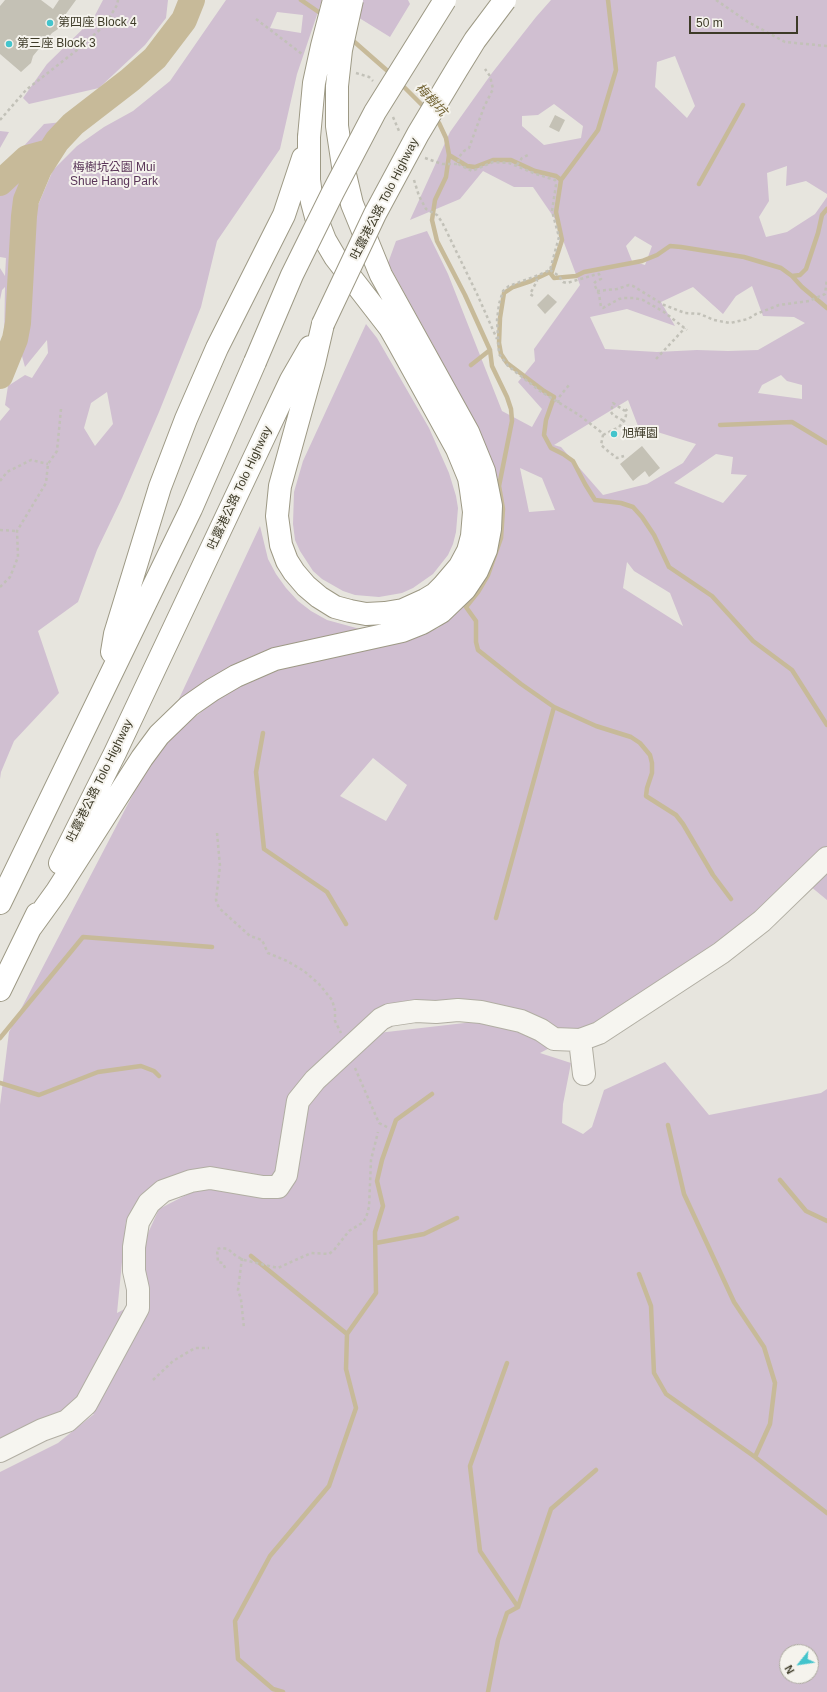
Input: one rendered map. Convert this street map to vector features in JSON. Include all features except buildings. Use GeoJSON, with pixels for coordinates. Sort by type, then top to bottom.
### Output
{"type":"FeatureCollection","features":[{"type":"Feature","properties":{"kind":"highway"},"geometry":{"type":"LineString","coordinates":[[299,385],[286,462],[277,500],[278,531],[287,561],[306,586],[319,597],[335,606],[350,611],[366,614],[385,613],[403,610],[425,600],[453,576],[468,551],[472,536],[474,512],[469,478],[449,432],[390,328],[335,258],[325,240],[316,218],[309,180],[309,138],[314,84],[334,0]]}},
{"type":"Feature","properties":{"kind":"highway"},"geometry":{"type":"LineString","coordinates":[[31,927],[57,891],[142,758],[159,736],[189,706],[236,676],[275,659],[396,633],[422,624],[441,612],[465,589],[477,571],[486,550],[490,529],[491,506],[484,471],[468,432],[381,275],[352,204],[343,166],[337,126],[345,79],[341,50],[352,0]]}},
{"type":"Feature","properties":{"kind":"highway"},"geometry":{"type":"LineString","coordinates":[[0,903],[191,509],[292,275],[333,192],[379,106],[445,0]]}},
{"type":"Feature","properties":{"kind":"highway","name":"吐露港公路 Tolo Highway"},"geometry":{"type":"LineString","coordinates":[[0,990],[31,927],[49,884],[299,385],[323,324],[374,214],[418,134],[460,63],[505,0]]}},
{"type":"Feature","properties":{"kind":"highway"},"geometry":{"type":"LineString","coordinates":[[104,688],[115,634],[160,487],[207,370],[284,215],[309,138]]}},
{"type":"Feature","properties":{"kind":"lane"},"geometry":{"type":"LineString","coordinates":[[0,1451],[42,1430],[67,1421],[86,1404],[138,1308],[138,1289],[134,1271],[134,1247],[138,1222],[148,1203],[163,1191],[191,1181],[210,1178],[263,1187],[278,1187],[286,1175],[298,1101],[315,1080],[381,1019],[389,1015],[416,1011],[436,1012],[458,1010],[481,1012],[521,1021],[541,1030],[554,1039],[580,1040],[599,1033],[721,953],[762,921],[827,858]]}},
{"type":"Feature","properties":{"kind":"lane"},"geometry":{"type":"LineString","coordinates":[[721,953],[732,955],[747,954]]}},
{"type":"Feature","properties":{"kind":"lane"},"geometry":{"type":"LineString","coordinates":[[580,1040],[584,1074]]}},
{"type":"Feature","properties":{"kind":"path"},"geometry":{"type":"LineString","coordinates":[[0,120],[26,90],[77,50],[105,25],[117,5],[118,0]]}},
{"type":"Feature","properties":{"kind":"path"},"geometry":{"type":"LineString","coordinates":[[716,0],[759,29],[785,42],[827,46]]}},
{"type":"Feature","properties":{"kind":"path"},"geometry":{"type":"LineString","coordinates":[[256,19],[304,55]]}},
{"type":"Feature","properties":{"kind":"path"},"geometry":{"type":"LineString","coordinates":[[458,164],[464,151],[469,148],[484,107],[493,90],[490,76],[486,69]]}},
{"type":"Feature","properties":{"kind":"path"},"geometry":{"type":"LineString","coordinates":[[345,79],[369,77],[374,82]]}},
{"type":"Feature","properties":{"kind":"path"},"geometry":{"type":"LineString","coordinates":[[392,112],[399,132]]}},
{"type":"Feature","properties":{"kind":"path"},"geometry":{"type":"LineString","coordinates":[[516,166],[522,158],[528,155]]}},
{"type":"Feature","properties":{"kind":"path"},"geometry":{"type":"LineString","coordinates":[[421,156],[442,164],[458,164],[472,171],[493,162],[503,162],[555,180],[556,185],[552,211],[559,237],[550,270]]}},
{"type":"Feature","properties":{"kind":"path"},"geometry":{"type":"LineString","coordinates":[[426,209],[437,215],[442,222],[470,278],[497,340]]}},
{"type":"Feature","properties":{"kind":"path"},"geometry":{"type":"LineString","coordinates":[[550,270],[559,276],[563,282],[567,283],[600,274],[601,279],[594,284],[601,307],[603,308],[619,299],[634,298],[650,303],[686,329],[656,358]]}},
{"type":"Feature","properties":{"kind":"path"},"geometry":{"type":"LineString","coordinates":[[550,270],[509,286],[503,290],[498,304],[497,340],[499,354],[503,362],[540,391],[579,415],[603,436]]}},
{"type":"Feature","properties":{"kind":"path"},"geometry":{"type":"LineString","coordinates":[[533,296],[530,294],[537,281],[536,276]]}},
{"type":"Feature","properties":{"kind":"path"},"geometry":{"type":"LineString","coordinates":[[597,291],[633,286],[664,305],[685,313],[700,314],[714,320],[730,323],[748,319],[756,314],[779,305],[809,301],[825,294],[827,279]]}},
{"type":"Feature","properties":{"kind":"path"},"geometry":{"type":"LineString","coordinates":[[557,402],[569,384]]}},
{"type":"Feature","properties":{"kind":"path"},"geometry":{"type":"LineString","coordinates":[[624,420],[613,415],[611,412],[613,403],[625,411]]}},
{"type":"Feature","properties":{"kind":"path"},"geometry":{"type":"LineString","coordinates":[[625,411],[629,408]]}},
{"type":"Feature","properties":{"kind":"path"},"geometry":{"type":"LineString","coordinates":[[0,587],[10,577],[18,557],[17,531],[46,483],[48,464],[57,451],[61,409]]}},
{"type":"Feature","properties":{"kind":"path"},"geometry":{"type":"LineString","coordinates":[[624,456],[617,458],[601,445],[603,436],[619,427],[624,420],[626,414],[625,411]]}},
{"type":"Feature","properties":{"kind":"path"},"geometry":{"type":"LineString","coordinates":[[1,480],[7,472],[31,460],[48,464]]}},
{"type":"Feature","properties":{"kind":"path"},"geometry":{"type":"LineString","coordinates":[[0,530],[17,531]]}},
{"type":"Feature","properties":{"kind":"path"},"geometry":{"type":"LineString","coordinates":[[217,833],[220,866],[216,900],[219,908],[250,936],[262,940],[268,953],[287,961],[304,971],[319,984],[332,1000],[335,1010],[335,1021],[343,1037]]}},
{"type":"Feature","properties":{"kind":"path"},"geometry":{"type":"LineString","coordinates":[[354,1065],[379,1123],[389,1128]]}},
{"type":"Feature","properties":{"kind":"path"},"geometry":{"type":"LineString","coordinates":[[225,1268],[223,1263],[218,1262],[217,1249],[228,1249],[242,1258],[278,1268],[311,1254],[329,1254],[334,1250],[349,1230],[362,1223],[366,1218],[369,1207],[371,1160],[378,1132]]}},
{"type":"Feature","properties":{"kind":"path"},"geometry":{"type":"LineString","coordinates":[[242,1258],[238,1290],[241,1299],[244,1328]]}},
{"type":"Feature","properties":{"kind":"path"},"geometry":{"type":"LineString","coordinates":[[153,1380],[173,1361],[196,1348],[208,1348]]}},
{"type":"Feature","properties":{"kind":"green space"},"geometry":{"type":"Polygon","coordinates":[[[103,0],[168,0],[166,18],[145,45],[99,88],[29,104],[23,98],[47,64],[93,19],[103,0]]]}},
{"type":"Feature","properties":{"kind":"green space","name":"梅樹坑公園 Mui Shue Hang Park"},"geometry":{"type":"Polygon","coordinates":[[[226,0],[322,0],[297,74],[280,149],[217,241],[201,307],[159,412],[122,498],[97,550],[78,602],[38,631],[59,693],[14,741],[1,772],[0,779],[0,421],[10,409],[5,405],[8,386],[25,375],[32,378],[48,353],[47,340],[25,367],[20,349],[30,293],[30,252],[35,212],[53,170],[77,146],[104,127],[133,111],[170,81],[226,0]],[[277,12],[270,28],[301,33],[303,15],[277,12]],[[107,392],[91,403],[84,428],[95,446],[113,424],[107,392]]]}},
{"type":"Feature","properties":{"kind":"green space"},"geometry":{"type":"Polygon","coordinates":[[[363,0],[408,0],[410,4],[390,37],[356,16],[363,0]]]}},
{"type":"Feature","properties":{"kind":"green space"},"geometry":{"type":"Polygon","coordinates":[[[551,0],[827,0],[827,194],[806,181],[786,186],[787,166],[767,173],[769,201],[759,217],[766,237],[787,232],[815,214],[827,197],[827,850],[771,907],[681,969],[582,1031],[540,1053],[571,1063],[563,1104],[562,1123],[583,1134],[592,1127],[604,1090],[665,1062],[709,1115],[821,1093],[827,1089],[827,1692],[0,1692],[0,1472],[58,1443],[94,1414],[61,1412],[0,1442],[0,1105],[9,1032],[143,775],[167,743],[186,724],[218,699],[241,685],[266,674],[291,666],[405,642],[438,628],[457,613],[474,596],[487,576],[499,542],[502,518],[501,494],[495,468],[478,427],[388,263],[396,241],[427,231],[448,274],[502,411],[532,427],[542,409],[518,382],[535,361],[534,349],[580,285],[555,219],[533,187],[514,187],[483,171],[460,199],[410,220],[450,132],[492,73],[551,0]],[[675,56],[657,62],[655,87],[687,118],[695,106],[675,56]],[[554,104],[538,115],[522,116],[522,126],[544,145],[581,138],[583,126],[554,104]],[[635,236],[626,246],[632,261],[645,265],[652,246],[635,236]],[[752,286],[736,296],[723,314],[693,287],[661,302],[675,326],[627,309],[590,317],[605,349],[657,352],[697,350],[758,350],[805,323],[794,317],[763,316],[752,286]],[[781,375],[762,385],[758,393],[802,399],[802,385],[787,381],[781,375]],[[628,400],[554,445],[561,447],[603,495],[647,484],[683,463],[696,444],[638,426],[628,400]],[[716,454],[674,483],[723,503],[747,475],[731,474],[733,457],[716,454]],[[520,468],[529,512],[555,510],[542,478],[520,468]],[[627,562],[623,588],[683,626],[670,593],[634,571],[627,562]],[[373,758],[340,796],[386,821],[407,785],[373,758]],[[384,1006],[378,1033],[473,1022],[384,1006]],[[188,1172],[153,1190],[126,1221],[117,1313],[140,1301],[143,1244],[159,1209],[188,1194],[188,1172]]]}},
{"type":"Feature","properties":{"kind":"green space"},"geometry":{"type":"Polygon","coordinates":[[[62,122],[33,164],[20,194],[12,325],[4,344],[5,287],[2,290],[0,300],[0,268],[5,276],[6,258],[0,257],[0,172],[44,124],[62,122]]]}},
{"type":"Feature","properties":{"kind":"green space"},"geometry":{"type":"Polygon","coordinates":[[[0,131],[9,132],[0,148],[0,131]]]}},
{"type":"Feature","properties":{"kind":"green space"},"geometry":{"type":"Polygon","coordinates":[[[366,324],[377,338],[429,428],[449,473],[458,508],[456,532],[453,544],[448,555],[433,574],[413,588],[402,593],[379,597],[355,595],[343,591],[322,579],[313,571],[300,551],[295,540],[293,524],[294,492],[303,461],[366,324]]]}},
{"type":"Feature","properties":{"kind":"green space"},"geometry":{"type":"Polygon","coordinates":[[[260,526],[268,559],[286,588],[298,601],[311,611],[327,620],[360,629],[285,645],[255,655],[214,676],[177,703],[260,526]]]}},
{"type":"Feature","properties":{"kind":"green space"},"geometry":{"type":"Polygon","coordinates":[[[827,872],[827,900],[810,886],[827,872]]]}},
{"type":"Feature","properties":{"kind":"waterway"},"geometry":{"type":"LineString","coordinates":[[0,376],[15,339],[18,323],[26,200],[39,169],[57,141],[73,124],[130,80],[155,58],[184,20],[192,0]]}},
{"type":"Feature","properties":{"kind":"waterway","name":"梅樹坑"},"geometry":{"type":"LineString","coordinates":[[301,0],[323,15]]}},
{"type":"Feature","properties":{"kind":"waterway"},"geometry":{"type":"LineString","coordinates":[[561,180],[598,130],[616,70],[608,0]]}},
{"type":"Feature","properties":{"kind":"waterway","name":"梅樹坑"},"geometry":{"type":"LineString","coordinates":[[350,38],[391,74]]}},
{"type":"Feature","properties":{"kind":"waterway","name":"梅樹坑"},"geometry":{"type":"LineString","coordinates":[[400,83],[426,109]]}},
{"type":"Feature","properties":{"kind":"waterway"},"geometry":{"type":"LineString","coordinates":[[699,184],[743,105]]}},
{"type":"Feature","properties":{"kind":"waterway"},"geometry":{"type":"LineString","coordinates":[[434,118],[439,123],[446,138],[449,155],[467,166],[475,167],[493,160],[511,160],[535,171],[556,176],[561,180],[556,212],[562,240],[552,271],[531,281],[513,287],[504,293],[500,318],[499,343],[501,354],[507,363],[554,397],[546,420],[544,435],[551,448],[573,461],[595,500],[621,503],[633,507],[654,535],[669,567],[712,596],[753,641],[792,670],[827,725]]}},
{"type":"Feature","properties":{"kind":"waterway"},"geometry":{"type":"LineString","coordinates":[[0,183],[27,158],[49,152]]}},
{"type":"Feature","properties":{"kind":"waterway"},"geometry":{"type":"LineString","coordinates":[[449,155],[446,177],[435,200],[432,220],[437,241],[465,295],[490,350],[492,366],[507,397],[511,409],[512,421],[499,486],[503,509],[501,538],[488,575],[478,592],[466,607],[476,621],[476,642],[478,650],[521,684],[554,707],[596,726],[631,737],[640,743],[650,755],[652,763],[652,773],[646,796],[676,815],[683,824],[713,875],[731,899]]}},
{"type":"Feature","properties":{"kind":"waterway"},"geometry":{"type":"LineString","coordinates":[[792,276],[800,275],[806,269],[818,233],[822,215],[827,209]]}},
{"type":"Feature","properties":{"kind":"waterway"},"geometry":{"type":"LineString","coordinates":[[552,271],[551,274],[554,278],[576,276],[584,272],[642,261],[657,255],[670,246],[681,247],[744,257],[781,268],[827,308]]}},
{"type":"Feature","properties":{"kind":"waterway"},"geometry":{"type":"LineString","coordinates":[[471,365],[490,350]]}},
{"type":"Feature","properties":{"kind":"waterway"},"geometry":{"type":"LineString","coordinates":[[720,425],[792,422],[827,443]]}},
{"type":"Feature","properties":{"kind":"waterway"},"geometry":{"type":"LineString","coordinates":[[496,918],[554,707]]}},
{"type":"Feature","properties":{"kind":"waterway"},"geometry":{"type":"LineString","coordinates":[[263,733],[256,772],[264,849],[327,892],[346,924]]}},
{"type":"Feature","properties":{"kind":"waterway"},"geometry":{"type":"LineString","coordinates":[[0,1038],[83,937],[212,947]]}},
{"type":"Feature","properties":{"kind":"waterway"},"geometry":{"type":"LineString","coordinates":[[0,1083],[39,1095],[98,1072],[141,1066],[154,1071],[159,1076]]}},
{"type":"Feature","properties":{"kind":"waterway"},"geometry":{"type":"LineString","coordinates":[[283,1692],[273,1689],[238,1659],[235,1621],[270,1556],[329,1486],[356,1408],[346,1369],[347,1334],[376,1293],[375,1232],[383,1206],[377,1181],[382,1160],[396,1120],[432,1094]]}},
{"type":"Feature","properties":{"kind":"waterway"},"geometry":{"type":"LineString","coordinates":[[668,1125],[684,1194],[734,1302],[764,1347],[775,1383],[770,1424],[755,1457]]}},
{"type":"Feature","properties":{"kind":"waterway"},"geometry":{"type":"LineString","coordinates":[[780,1180],[806,1211],[827,1221]]}},
{"type":"Feature","properties":{"kind":"waterway"},"geometry":{"type":"LineString","coordinates":[[376,1243],[424,1234],[457,1218]]}},
{"type":"Feature","properties":{"kind":"waterway"},"geometry":{"type":"LineString","coordinates":[[251,1256],[347,1334]]}},
{"type":"Feature","properties":{"kind":"waterway"},"geometry":{"type":"LineString","coordinates":[[639,1274],[651,1306],[654,1373],[666,1394],[755,1457],[827,1513]]}},
{"type":"Feature","properties":{"kind":"waterway"},"geometry":{"type":"LineString","coordinates":[[507,1363],[470,1466],[480,1551],[518,1607]]}},
{"type":"Feature","properties":{"kind":"waterway"},"geometry":{"type":"LineString","coordinates":[[488,1692],[498,1640],[507,1613],[518,1607],[551,1509],[596,1470]]}},
{"type":"Feature","properties":{"kind":"place","name":"第四座 Block 4"},"geometry":{"type":"Point","coordinates":[50,23]}},
{"type":"Feature","properties":{"kind":"place","name":"第三座 Block 3"},"geometry":{"type":"Point","coordinates":[9,44]}},
{"type":"Feature","properties":{"kind":"place","name":"旭輝園"},"geometry":{"type":"Point","coordinates":[614,434]}}]}
